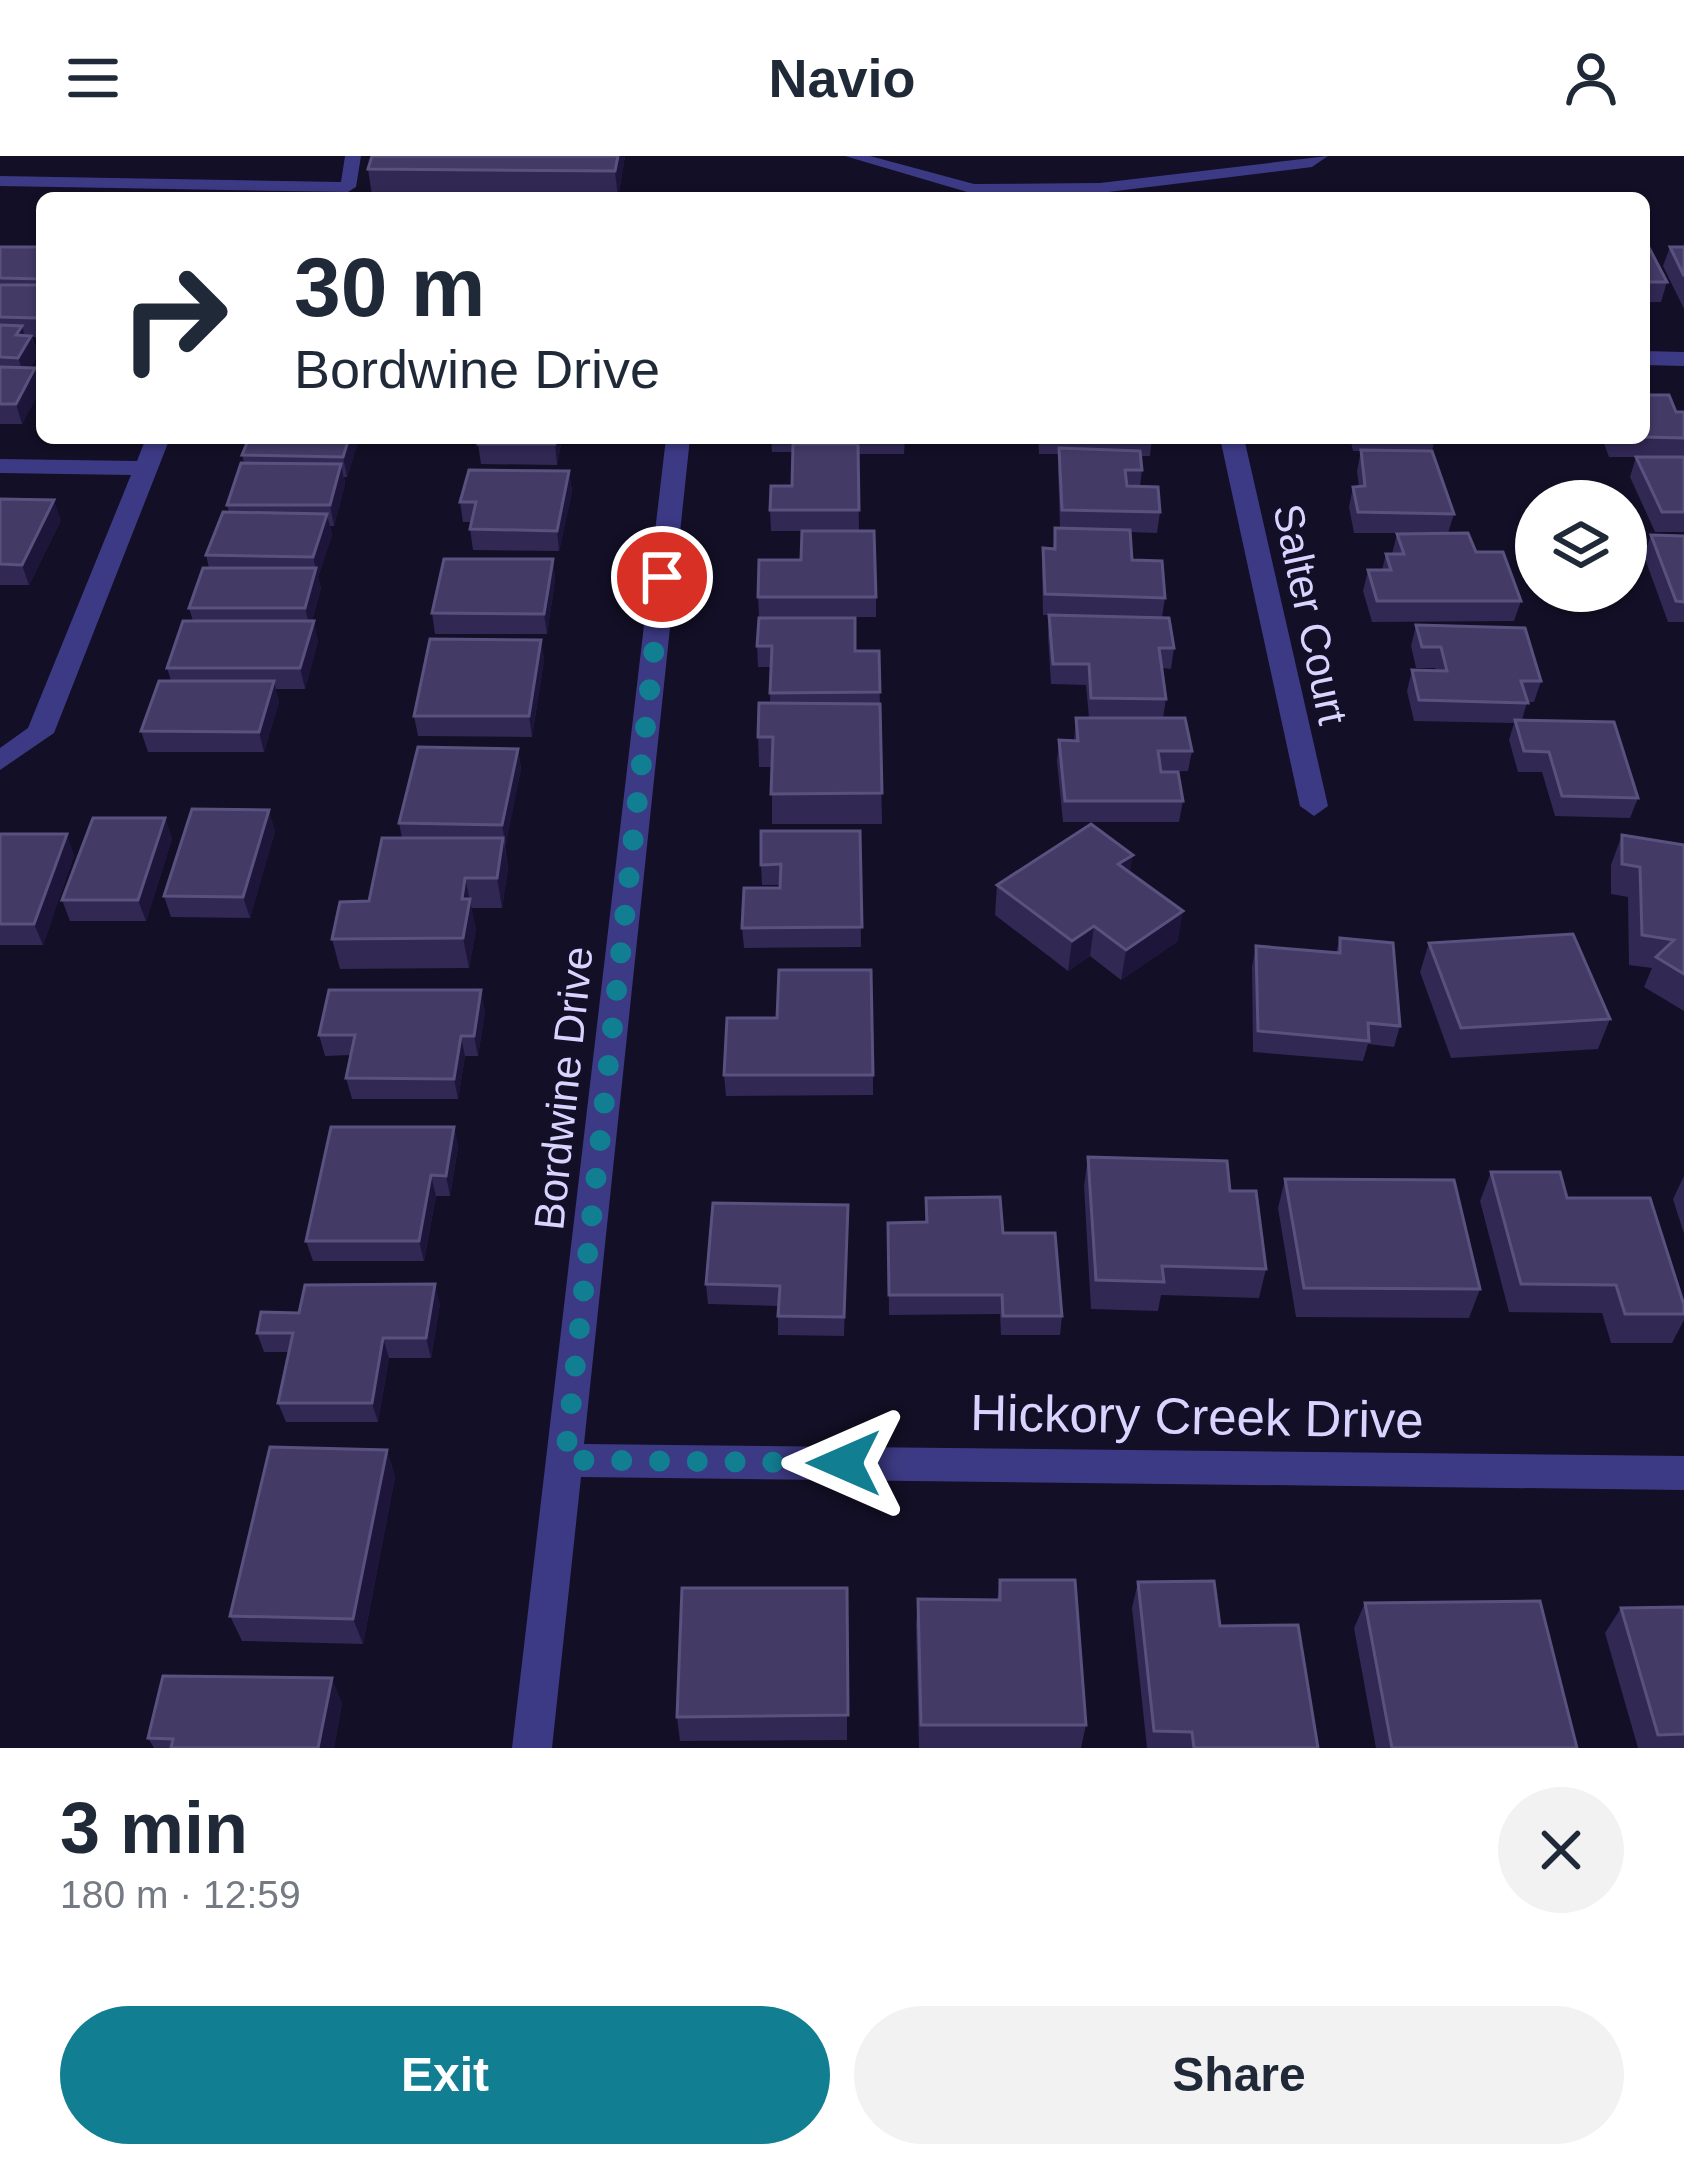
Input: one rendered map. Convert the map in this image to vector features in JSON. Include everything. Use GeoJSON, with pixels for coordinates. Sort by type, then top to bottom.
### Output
{"type":"FeatureCollection","features":[{"type":"Feature","properties":{"kind":"street"},"geometry":{"type":"LineString","coordinates":[[1650,358],[1684,358]]}},
{"type":"Feature","properties":{"kind":"street"},"geometry":{"type":"LineString","coordinates":[[0,761],[40,733],[156,444]]}},
{"type":"Feature","properties":{"kind":"street","name":"Bordwine Drive"},"geometry":{"type":"LineString","coordinates":[[532,1748],[677,444]]}},
{"type":"Feature","properties":{"kind":"street","name":"Salter Court"},"geometry":{"type":"LineString","coordinates":[[1233,444],[1314,806]]}},
{"type":"Feature","properties":{"kind":"street"},"geometry":{"type":"LineString","coordinates":[[0,466],[146,468]]}},
{"type":"Feature","properties":{"kind":"street","name":"Hickory Creek Drive"},"geometry":{"type":"LineString","coordinates":[[565,1460],[1684,1473]]}},
{"type":"Feature","properties":{"kind":"lane"},"geometry":{"type":"LineString","coordinates":[[0,181],[348,187],[353,156]]}},
{"type":"Feature","properties":{"kind":"lane"},"geometry":{"type":"LineString","coordinates":[[854,156],[974,188],[1100,188],[1312,162],[1320,156]]}},
{"type":"Feature","properties":{"kind":"building"},"geometry":{"type":"Polygon","coordinates":[[[372,156],[618,156],[615,171],[368,169],[372,156]]]}},
{"type":"Feature","properties":{"kind":"building"},"geometry":{"type":"Polygon","coordinates":[[[0,247],[36,247],[36,279],[0,278],[0,247]]]}},
{"type":"Feature","properties":{"kind":"building"},"geometry":{"type":"Polygon","coordinates":[[[1670,247],[1684,247],[1684,276],[1670,247]]]}},
{"type":"Feature","properties":{"kind":"building"},"geometry":{"type":"Polygon","coordinates":[[[1650,249],[1667,282],[1650,282],[1650,249]]]}},
{"type":"Feature","properties":{"kind":"building"},"geometry":{"type":"Polygon","coordinates":[[[0,285],[36,285],[36,318],[0,317],[0,285]]]}},
{"type":"Feature","properties":{"kind":"building"},"geometry":{"type":"Polygon","coordinates":[[[0,325],[22,326],[16,335],[31,336],[18,358],[0,357],[0,325]]]}},
{"type":"Feature","properties":{"kind":"building"},"geometry":{"type":"Polygon","coordinates":[[[0,367],[35,368],[16,404],[0,404],[0,367]]]}},
{"type":"Feature","properties":{"kind":"building"},"geometry":{"type":"Polygon","coordinates":[[[1650,395],[1669,395],[1676,412],[1684,412],[1684,438],[1650,437],[1650,395]]]}},
{"type":"Feature","properties":{"kind":"building"},"geometry":{"type":"Polygon","coordinates":[[[247,444],[347,444],[343,457],[242,455],[247,444]]]}},
{"type":"Feature","properties":{"kind":"building"},"geometry":{"type":"Polygon","coordinates":[[[793,444],[858,444],[859,510],[770,510],[771,486],[792,486],[793,444]]]}},
{"type":"Feature","properties":{"kind":"building"},"geometry":{"type":"Polygon","coordinates":[[[1059,448],[1140,451],[1142,470],[1125,470],[1127,486],[1158,487],[1160,512],[1062,510],[1059,448]]]}},
{"type":"Feature","properties":{"kind":"building"},"geometry":{"type":"Polygon","coordinates":[[[1361,450],[1432,451],[1454,514],[1358,512],[1353,487],[1365,486],[1361,450]]]}},
{"type":"Feature","properties":{"kind":"building"},"geometry":{"type":"Polygon","coordinates":[[[1636,457],[1684,457],[1684,512],[1662,512],[1636,457]]]}},
{"type":"Feature","properties":{"kind":"building"},"geometry":{"type":"Polygon","coordinates":[[[241,463],[341,464],[330,505],[227,505],[241,463]]]}},
{"type":"Feature","properties":{"kind":"building"},"geometry":{"type":"Polygon","coordinates":[[[469,470],[569,471],[557,531],[470,529],[476,502],[460,502],[469,470]]]}},
{"type":"Feature","properties":{"kind":"building"},"geometry":{"type":"Polygon","coordinates":[[[0,499],[54,500],[22,565],[0,564],[0,499]]]}},
{"type":"Feature","properties":{"kind":"building"},"geometry":{"type":"Polygon","coordinates":[[[223,512],[327,514],[313,557],[206,555],[223,512]]]}},
{"type":"Feature","properties":{"kind":"building"},"geometry":{"type":"Polygon","coordinates":[[[1055,528],[1130,530],[1132,560],[1162,561],[1165,598],[1045,594],[1043,548],[1055,549],[1055,528]]]}},
{"type":"Feature","properties":{"kind":"building"},"geometry":{"type":"Polygon","coordinates":[[[802,531],[874,531],[876,597],[758,597],[759,560],[801,560],[802,531]]]}},
{"type":"Feature","properties":{"kind":"building"},"geometry":{"type":"Polygon","coordinates":[[[1468,533],[1476,552],[1503,552],[1515,585],[1515,601],[1377,601],[1368,570],[1391,570],[1386,554],[1404,554],[1397,534],[1468,533]]]}},
{"type":"Feature","properties":{"kind":"building"},"geometry":{"type":"Polygon","coordinates":[[[1651,535],[1684,536],[1684,602],[1676,601],[1651,535]]]}},
{"type":"Feature","properties":{"kind":"building"},"geometry":{"type":"Polygon","coordinates":[[[444,559],[553,559],[544,614],[432,613],[444,559]]]}},
{"type":"Feature","properties":{"kind":"building"},"geometry":{"type":"Polygon","coordinates":[[[203,568],[316,568],[305,608],[189,608],[203,568]]]}},
{"type":"Feature","properties":{"kind":"building"},"geometry":{"type":"Polygon","coordinates":[[[1049,615],[1169,618],[1174,648],[1159,648],[1166,699],[1091,698],[1089,664],[1053,664],[1049,615]]]}},
{"type":"Feature","properties":{"kind":"building"},"geometry":{"type":"Polygon","coordinates":[[[759,618],[855,618],[855,651],[879,651],[880,692],[770,693],[772,646],[757,646],[759,618]]]}},
{"type":"Feature","properties":{"kind":"building"},"geometry":{"type":"Polygon","coordinates":[[[183,621],[314,621],[300,668],[167,668],[183,621]]]}},
{"type":"Feature","properties":{"kind":"building"},"geometry":{"type":"Polygon","coordinates":[[[1416,625],[1525,628],[1541,681],[1521,681],[1528,703],[1419,700],[1412,670],[1447,671],[1441,647],[1422,647],[1416,625]]]}},
{"type":"Feature","properties":{"kind":"building"},"geometry":{"type":"Polygon","coordinates":[[[430,639],[541,640],[529,716],[414,716],[430,639]]]}},
{"type":"Feature","properties":{"kind":"building"},"geometry":{"type":"Polygon","coordinates":[[[159,681],[274,681],[259,732],[141,731],[159,681]]]}},
{"type":"Feature","properties":{"kind":"building"},"geometry":{"type":"Polygon","coordinates":[[[759,703],[880,704],[882,793],[771,794],[773,737],[758,737],[759,703]]]}},
{"type":"Feature","properties":{"kind":"building"},"geometry":{"type":"Polygon","coordinates":[[[1076,718],[1185,718],[1192,751],[1158,751],[1161,772],[1178,772],[1183,801],[1065,801],[1059,740],[1078,741],[1076,718]]]}},
{"type":"Feature","properties":{"kind":"building"},"geometry":{"type":"Polygon","coordinates":[[[1515,720],[1614,722],[1638,798],[1562,796],[1549,752],[1524,751],[1515,720]]]}},
{"type":"Feature","properties":{"kind":"building"},"geometry":{"type":"Polygon","coordinates":[[[418,747],[518,749],[502,825],[399,823],[418,747]]]}},
{"type":"Feature","properties":{"kind":"building"},"geometry":{"type":"Polygon","coordinates":[[[192,809],[269,810],[243,897],[164,896],[192,809]]]}},
{"type":"Feature","properties":{"kind":"building"},"geometry":{"type":"Polygon","coordinates":[[[93,818],[165,818],[138,900],[62,900],[93,818]]]}},
{"type":"Feature","properties":{"kind":"building"},"geometry":{"type":"Polygon","coordinates":[[[1091,824],[1133,855],[1118,864],[1183,911],[1126,950],[1094,926],[1072,941],[997,885],[1091,824]]]}},
{"type":"Feature","properties":{"kind":"building"},"geometry":{"type":"Polygon","coordinates":[[[761,831],[860,831],[862,927],[742,928],[744,888],[780,888],[781,864],[761,865],[761,831]]]}},
{"type":"Feature","properties":{"kind":"building"},"geometry":{"type":"Polygon","coordinates":[[[0,834],[67,834],[34,924],[0,924],[0,834]]]}},
{"type":"Feature","properties":{"kind":"building"},"geometry":{"type":"Polygon","coordinates":[[[1622,835],[1684,845],[1684,974],[1656,957],[1674,940],[1642,935],[1640,867],[1622,864],[1622,835]]]}},
{"type":"Feature","properties":{"kind":"building"},"geometry":{"type":"Polygon","coordinates":[[[382,838],[503,838],[497,878],[465,878],[462,899],[470,899],[463,938],[332,939],[340,902],[369,901],[382,838]]]}},
{"type":"Feature","properties":{"kind":"building"},"geometry":{"type":"Polygon","coordinates":[[[1573,934],[1610,1019],[1461,1028],[1429,943],[1573,934]]]}},
{"type":"Feature","properties":{"kind":"building"},"geometry":{"type":"Polygon","coordinates":[[[1340,938],[1393,943],[1400,1026],[1368,1023],[1369,1041],[1258,1031],[1256,946],[1340,953],[1340,938]]]}},
{"type":"Feature","properties":{"kind":"building"},"geometry":{"type":"Polygon","coordinates":[[[779,970],[871,970],[873,1075],[724,1075],[727,1018],[777,1018],[779,970]]]}},
{"type":"Feature","properties":{"kind":"building"},"geometry":{"type":"Polygon","coordinates":[[[329,990],[481,990],[474,1036],[461,1036],[454,1079],[346,1078],[355,1035],[319,1035],[329,990]]]}},
{"type":"Feature","properties":{"kind":"building"},"geometry":{"type":"Polygon","coordinates":[[[331,1127],[454,1127],[446,1176],[431,1175],[419,1241],[306,1241],[331,1127]]]}},
{"type":"Feature","properties":{"kind":"building"},"geometry":{"type":"Polygon","coordinates":[[[1088,1157],[1227,1161],[1230,1191],[1256,1191],[1266,1269],[1162,1266],[1164,1282],[1096,1280],[1088,1157]]]}},
{"type":"Feature","properties":{"kind":"building"},"geometry":{"type":"Polygon","coordinates":[[[1491,1172],[1560,1172],[1567,1198],[1650,1198],[1684,1314],[1625,1314],[1616,1285],[1521,1284],[1491,1172]]]}},
{"type":"Feature","properties":{"kind":"building"},"geometry":{"type":"Polygon","coordinates":[[[1285,1179],[1454,1180],[1480,1289],[1304,1288],[1285,1179]]]}},
{"type":"Feature","properties":{"kind":"building"},"geometry":{"type":"Polygon","coordinates":[[[1000,1197],[1003,1233],[1055,1233],[1062,1316],[1003,1316],[1002,1295],[889,1295],[888,1223],[927,1222],[926,1198],[1000,1197]]]}},
{"type":"Feature","properties":{"kind":"building"},"geometry":{"type":"Polygon","coordinates":[[[713,1203],[848,1205],[844,1317],[778,1316],[780,1286],[706,1284],[713,1203]]]}},
{"type":"Feature","properties":{"kind":"building"},"geometry":{"type":"Polygon","coordinates":[[[435,1284],[426,1338],[383,1338],[372,1403],[278,1403],[293,1333],[257,1333],[261,1312],[299,1313],[305,1285],[435,1284]]]}},
{"type":"Feature","properties":{"kind":"building"},"geometry":{"type":"Polygon","coordinates":[[[270,1447],[387,1450],[353,1619],[230,1616],[270,1447]]]}},
{"type":"Feature","properties":{"kind":"building"},"geometry":{"type":"Polygon","coordinates":[[[1000,1580],[1075,1580],[1086,1725],[921,1725],[918,1599],[1000,1600],[1000,1580]]]}},
{"type":"Feature","properties":{"kind":"building"},"geometry":{"type":"Polygon","coordinates":[[[1214,1581],[1220,1626],[1298,1625],[1318,1748],[1194,1748],[1192,1732],[1154,1731],[1138,1582],[1214,1581]]]}},
{"type":"Feature","properties":{"kind":"building"},"geometry":{"type":"Polygon","coordinates":[[[682,1588],[847,1588],[848,1715],[677,1717],[682,1588]]]}},
{"type":"Feature","properties":{"kind":"building"},"geometry":{"type":"Polygon","coordinates":[[[1540,1601],[1577,1748],[1392,1748],[1365,1603],[1540,1601]]]}},
{"type":"Feature","properties":{"kind":"building"},"geometry":{"type":"Polygon","coordinates":[[[1684,1607],[1684,1734],[1658,1735],[1621,1608],[1684,1607]]]}},
{"type":"Feature","properties":{"kind":"building"},"geometry":{"type":"Polygon","coordinates":[[[163,1676],[332,1678],[318,1748],[171,1748],[173,1739],[148,1738],[163,1676]]]}},
{"type":"Feature","properties":{"kind":"route"},"geometry":{"type":"LineString","coordinates":[[662,577],[565,1460],[844,1463]]}}]}
